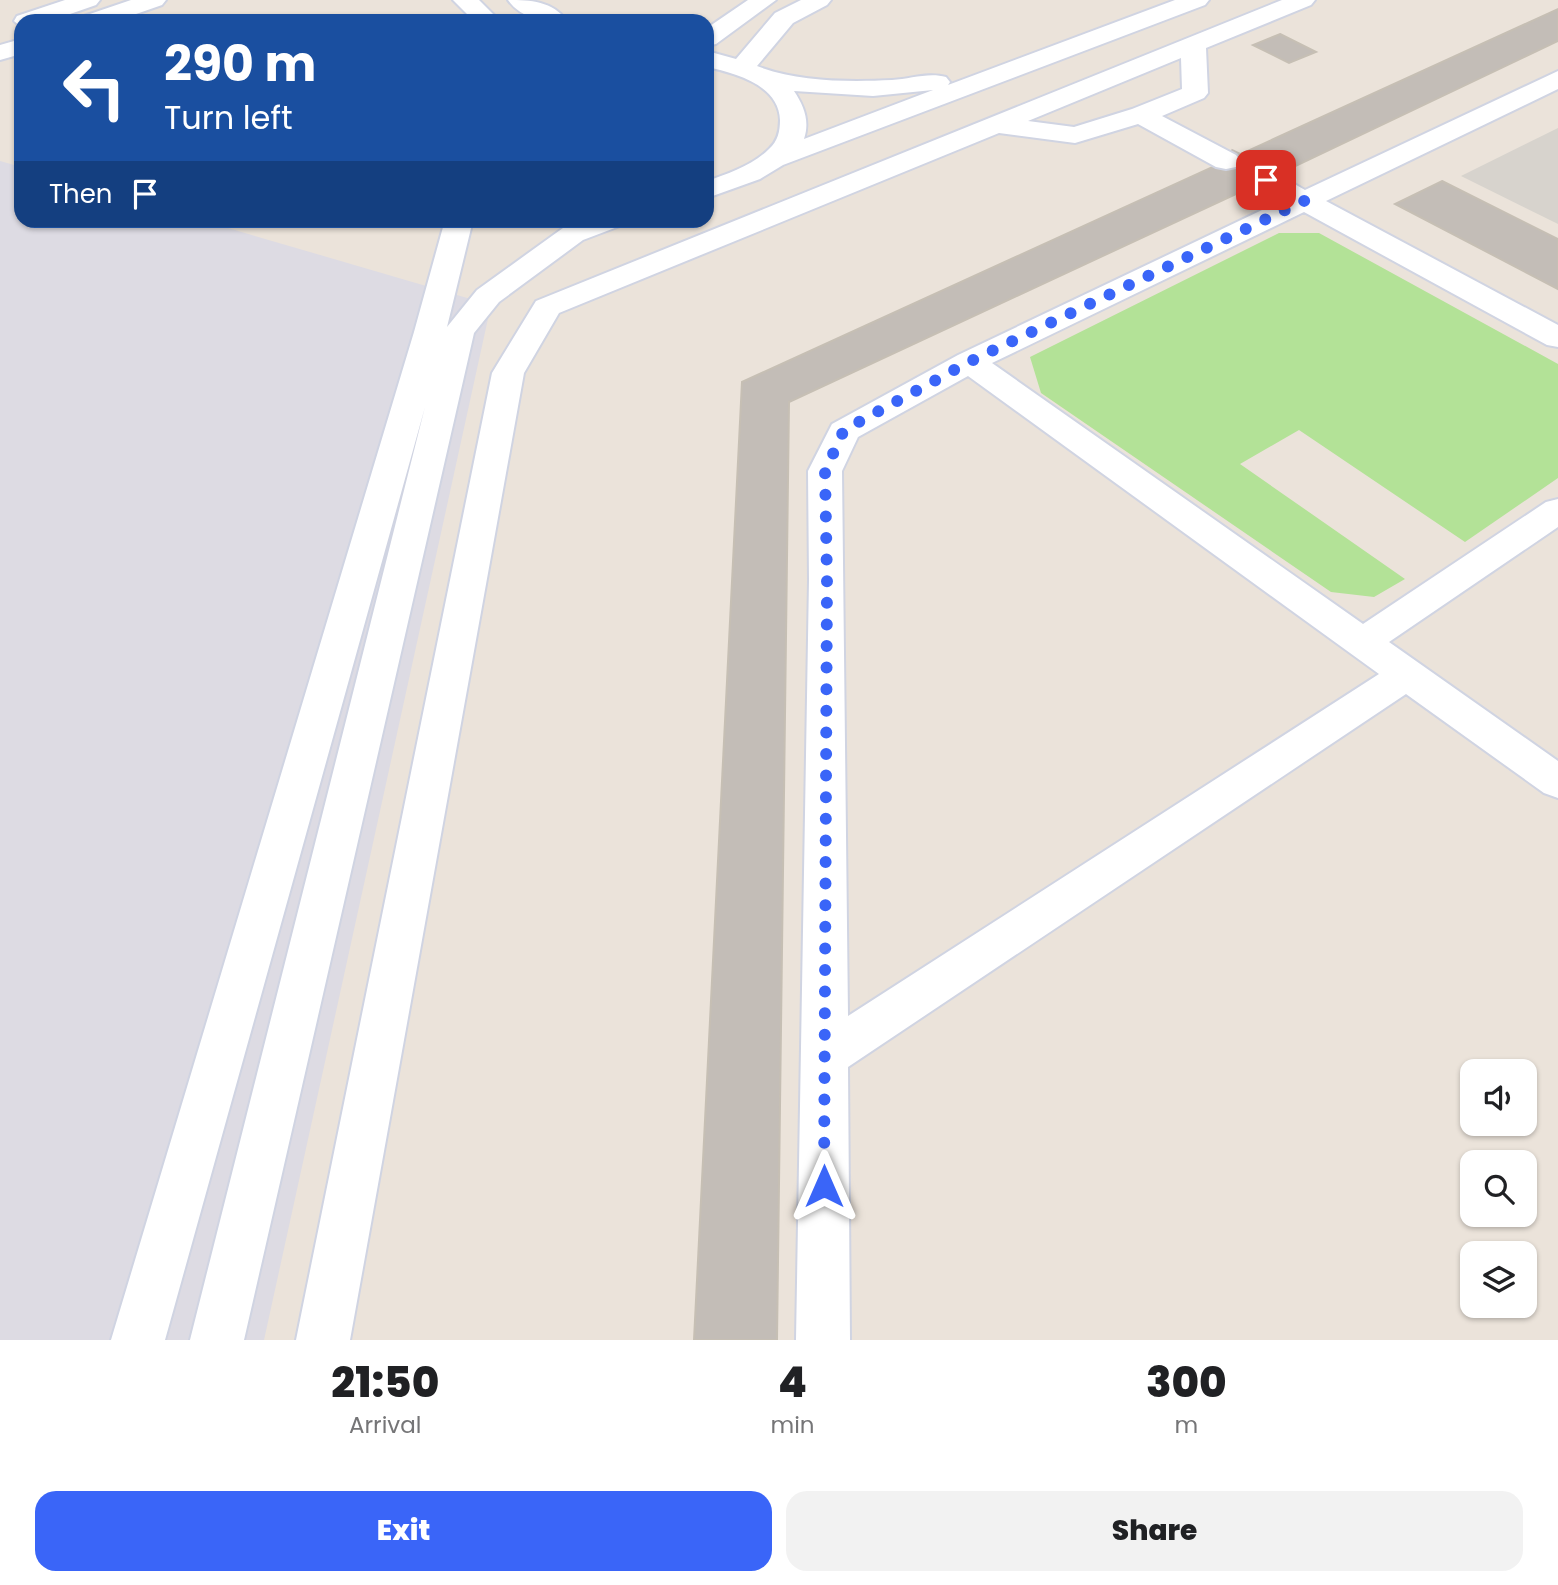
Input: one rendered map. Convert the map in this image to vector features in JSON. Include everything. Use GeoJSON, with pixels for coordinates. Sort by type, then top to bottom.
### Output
{"type":"FeatureCollection","features":[{"type":"Feature","properties":{"kind":"street"},"geometry":{"type":"LineString","coordinates":[[47,14],[88,0]]}},
{"type":"Feature","properties":{"kind":"street"},"geometry":{"type":"LineString","coordinates":[[113,14],[154,0]]}},
{"type":"Feature","properties":{"kind":"street"},"geometry":{"type":"LineString","coordinates":[[466,0],[481,14]]}},
{"type":"Feature","properties":{"kind":"street"},"geometry":{"type":"LineString","coordinates":[[520,0],[543,14]]}},
{"type":"Feature","properties":{"kind":"street"},"geometry":{"type":"LineString","coordinates":[[714,34],[764,0]]}},
{"type":"Feature","properties":{"kind":"street"},"geometry":{"type":"LineString","coordinates":[[741,68],[784,18],[819,0]]}},
{"type":"Feature","properties":{"kind":"street"},"geometry":{"type":"LineString","coordinates":[[767,80],[871,90],[913,88],[957,78],[1158,0]]}},
{"type":"Feature","properties":{"kind":"street"},"geometry":{"type":"LineString","coordinates":[[714,188],[745,177],[774,159],[1197,0]]}},
{"type":"Feature","properties":{"kind":"street"},"geometry":{"type":"LineString","coordinates":[[323,1340],[508,373],[547,307],[1303,0]]}},
{"type":"Feature","properties":{"kind":"street"},"geometry":{"type":"LineString","coordinates":[[997,124],[1075,135],[1141,115],[1195,93],[1193,45]]}},
{"type":"Feature","properties":{"kind":"street"},"geometry":{"type":"LineString","coordinates":[[714,60],[767,80],[786,98],[794,118],[793,132],[786,146],[774,159]]}},
{"type":"Feature","properties":{"kind":"street"},"geometry":{"type":"LineString","coordinates":[[823,1340],[827,580],[825,471],[844,430],[969,362],[1558,79]]}},
{"type":"Feature","properties":{"kind":"street"},"geometry":{"type":"LineString","coordinates":[[1141,115],[1226,161]]}},
{"type":"Feature","properties":{"kind":"street"},"geometry":{"type":"LineString","coordinates":[[1266,180],[1558,338]]}},
{"type":"Feature","properties":{"kind":"street"},"geometry":{"type":"LineString","coordinates":[[138,1340],[422,358],[457,228]]}},
{"type":"Feature","properties":{"kind":"street"},"geometry":{"type":"LineString","coordinates":[[217,1340],[459,332],[488,296],[572,234],[588,228]]}},
{"type":"Feature","properties":{"kind":"street"},"geometry":{"type":"LineString","coordinates":[[969,362],[1558,782]]}},
{"type":"Feature","properties":{"kind":"street"},"geometry":{"type":"LineString","coordinates":[[1362,643],[1558,510]]}},
{"type":"Feature","properties":{"kind":"street"},"geometry":{"type":"LineString","coordinates":[[824,1057],[1407,674]]}},
{"type":"Feature","properties":{"kind":"shaded area"},"geometry":{"type":"Polygon","coordinates":[[[1558,128],[1558,224],[1461,176],[1558,128]]]}},
{"type":"Feature","properties":{"kind":"shaded area"},"geometry":{"type":"Polygon","coordinates":[[[0,161],[14,165],[14,228],[228,228],[491,305],[264,1340],[0,1340],[0,161]]]}},
{"type":"Feature","properties":{"kind":"green space"},"geometry":{"type":"Polygon","coordinates":[[[1279,233],[1319,233],[1558,364],[1558,478],[1465,542],[1299,430],[1240,464],[1405,579],[1374,597],[1331,592],[1041,393],[1030,357],[1279,233]]]}},
{"type":"Feature","properties":{"kind":"building"},"geometry":{"type":"Polygon","coordinates":[[[1558,9],[1558,41],[789,402],[777,1340],[694,1340],[742,382],[1558,9]]]}},
{"type":"Feature","properties":{"kind":"building"},"geometry":{"type":"Polygon","coordinates":[[[1280,34],[1316,52],[1289,63],[1253,45],[1280,34]]]}},
{"type":"Feature","properties":{"kind":"building"},"geometry":{"type":"Polygon","coordinates":[[[1442,181],[1558,239],[1558,289],[1395,204],[1442,181]]]}},
{"type":"Feature","properties":{"kind":"tunnel"},"geometry":{"type":"LineString","coordinates":[[1226,161],[1266,180]]}},
{"type":"Feature","properties":{"kind":"route"},"geometry":{"type":"LineString","coordinates":[[824,1186],[827,580],[825,471],[844,430],[969,362],[1306,200],[1266,180]]}}]}
